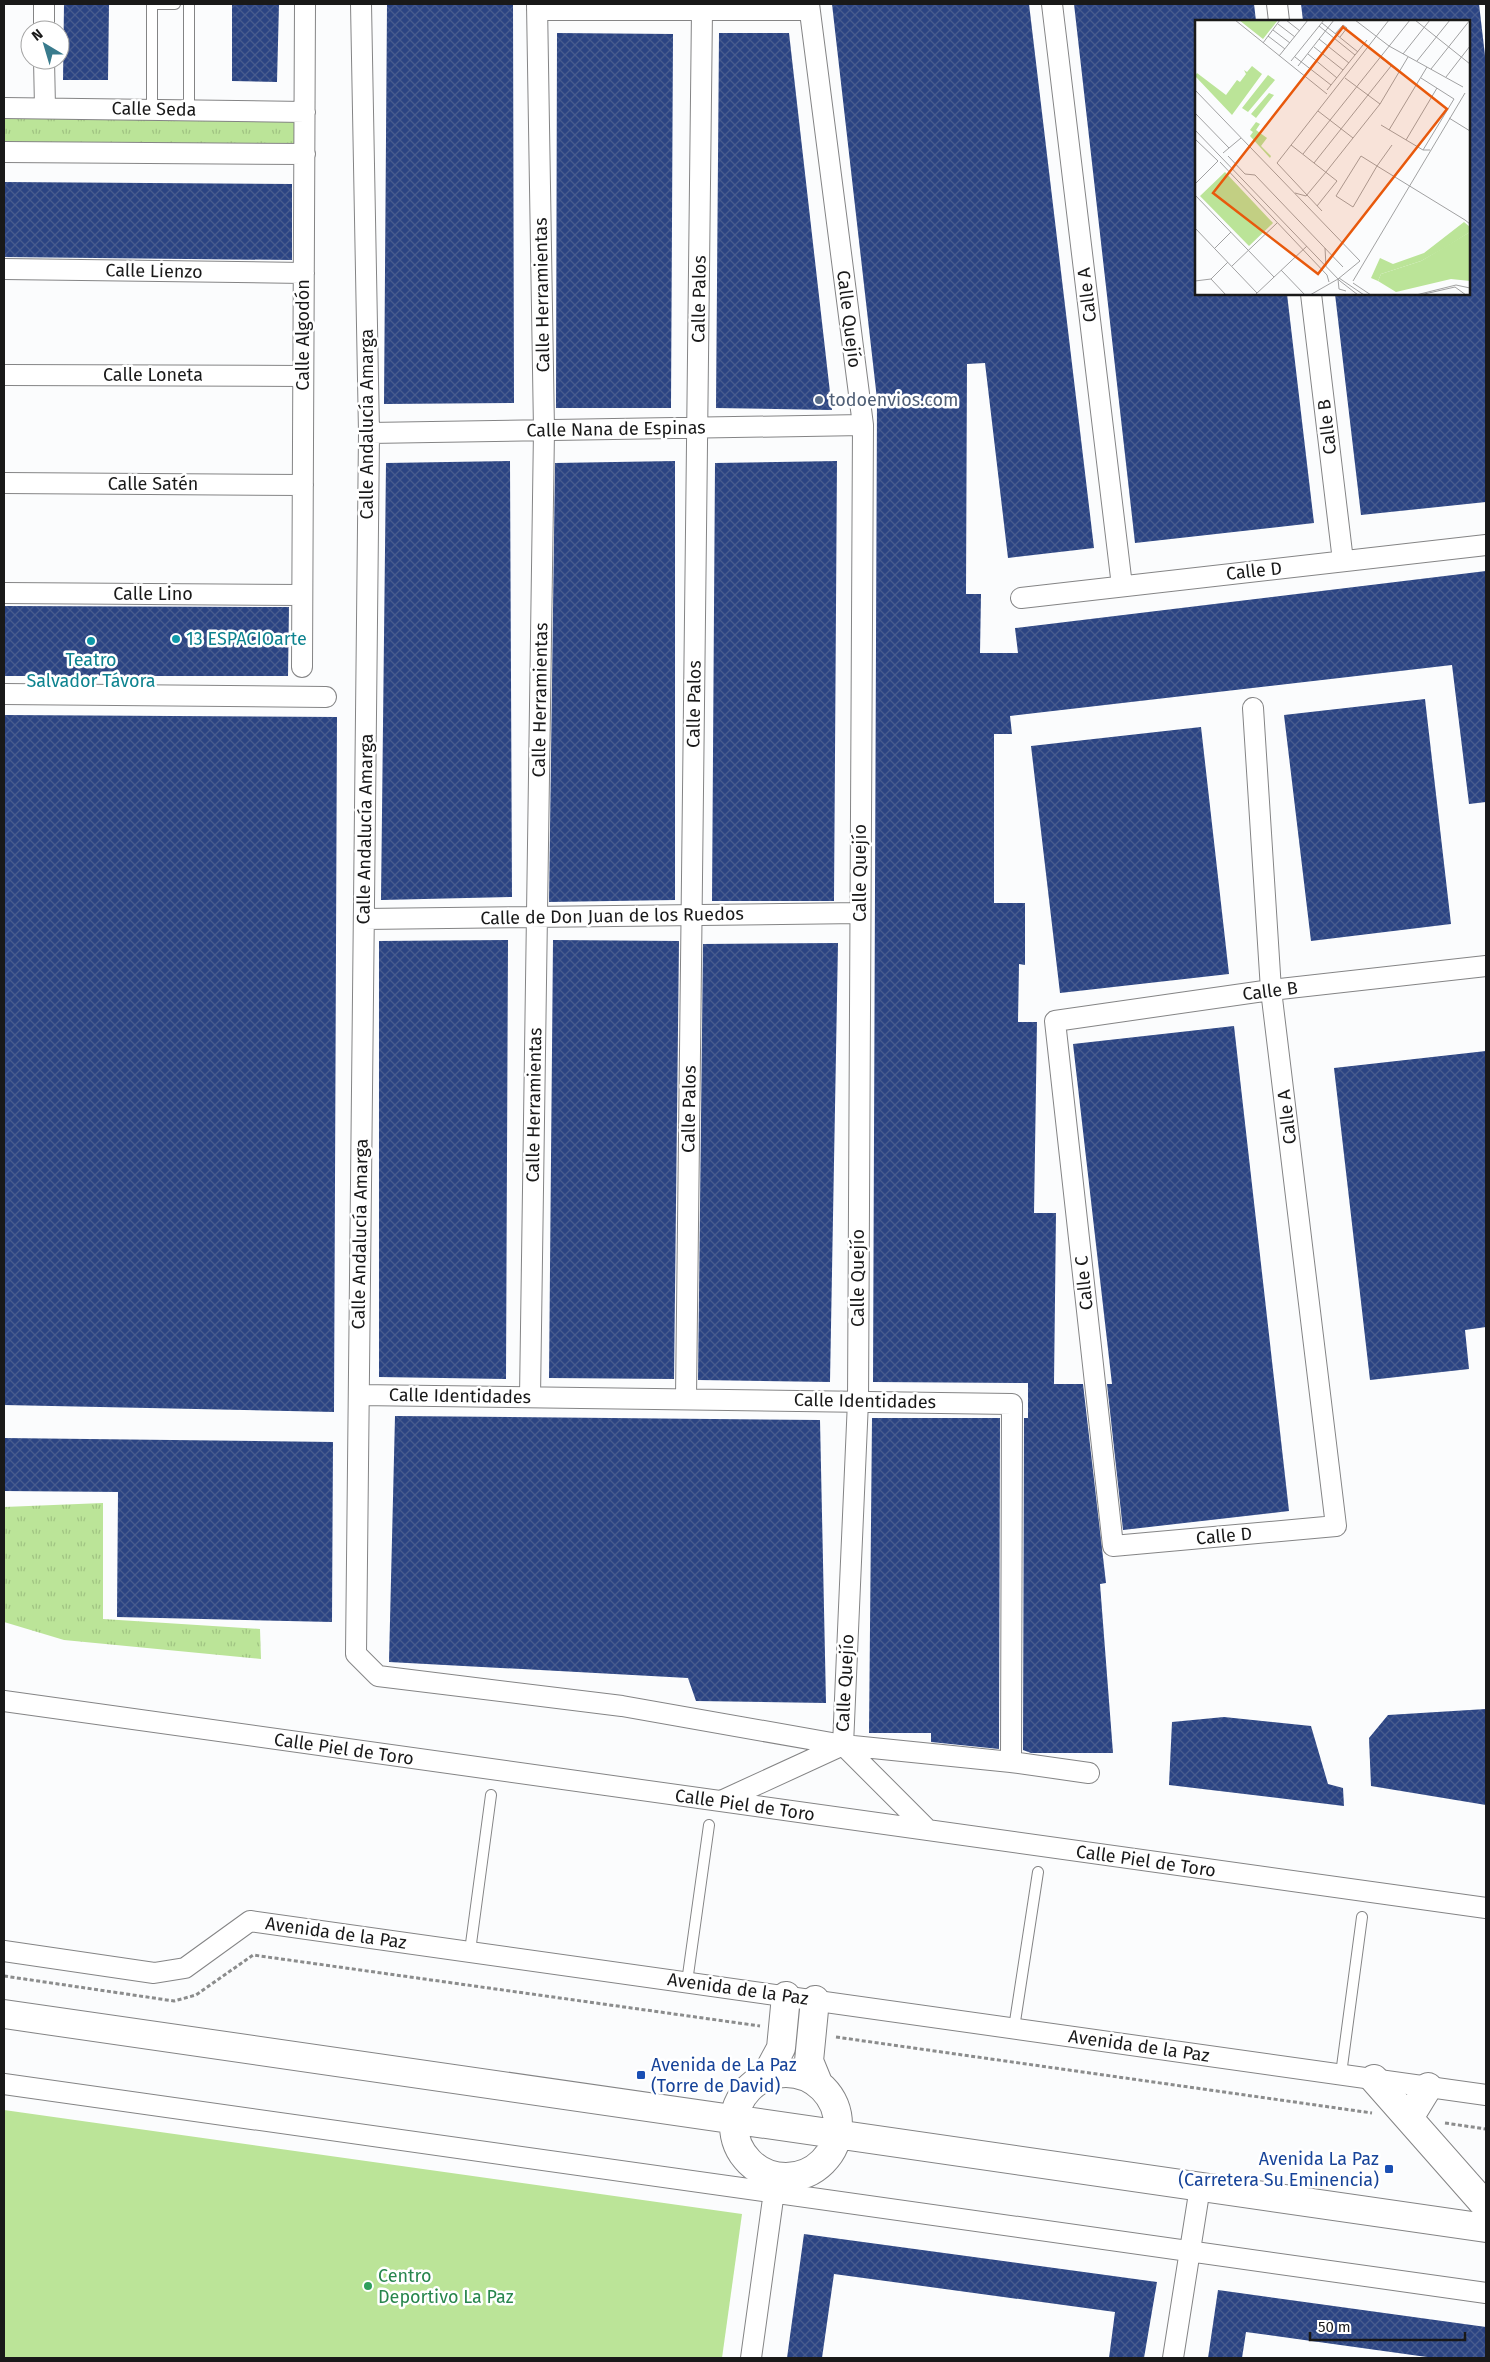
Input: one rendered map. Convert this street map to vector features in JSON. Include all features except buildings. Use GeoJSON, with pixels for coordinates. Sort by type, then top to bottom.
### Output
{"type":"FeatureCollection","features":[{"type":"Feature","properties":{"kind":"main road"},"geometry":{"type":"LineString","coordinates":[[766,2076],[781,2048],[786,1996]]}},
{"type":"Feature","properties":{"kind":"main road"},"geometry":{"type":"LineString","coordinates":[[815,2000],[809,2061],[818,2083],[830,2096],[837,2113],[838,2134],[833,2148],[824,2162],[810,2172],[775,2185],[748,2162],[738,2149],[733,2119],[739,2100],[751,2086],[766,2076],[784,2072],[802,2075],[818,2083]]}},
{"type":"Feature","properties":{"kind":"main road"},"geometry":{"type":"LineString","coordinates":[[4,2014],[1486,2228]]}},
{"type":"Feature","properties":{"kind":"main road"},"geometry":{"type":"LineString","coordinates":[[1374,2079],[1486,2206]]}},
{"type":"Feature","properties":{"kind":"main road"},"geometry":{"type":"LineString","coordinates":[[1409,2118],[1428,2086]]}},
{"type":"Feature","properties":{"kind":"street"},"geometry":{"type":"LineString","coordinates":[[44,4],[44,20]]}},
{"type":"Feature","properties":{"kind":"street","name":"Calle Algodón"},"geometry":{"type":"LineString","coordinates":[[302,667],[306,4]]}},
{"type":"Feature","properties":{"kind":"street","name":"Calle Andalucía Amarga"},"geometry":{"type":"LineString","coordinates":[[361,4],[369,433],[356,1654],[378,1676],[622,1706],[842,1745]]}},
{"type":"Feature","properties":{"kind":"street","name":"Calle A"},"geometry":{"type":"LineString","coordinates":[[1052,4],[1122,586]]}},
{"type":"Feature","properties":{"kind":"street"},"geometry":{"type":"LineString","coordinates":[[1277,4],[1279,20]]}},
{"type":"Feature","properties":{"kind":"street"},"geometry":{"type":"LineString","coordinates":[[537,7],[702,10],[809,7]]}},
{"type":"Feature","properties":{"kind":"street","name":"Calle Herramientas"},"geometry":{"type":"LineString","coordinates":[[530,1397],[544,430],[537,7]]}},
{"type":"Feature","properties":{"kind":"street","name":"Calle Quejío"},"geometry":{"type":"LineString","coordinates":[[809,7],[863,425],[858,1401],[842,1745],[928,1830]]}},
{"type":"Feature","properties":{"kind":"street","name":"Calle Palos"},"geometry":{"type":"LineString","coordinates":[[686,1398],[702,10]]}},
{"type":"Feature","properties":{"kind":"street"},"geometry":{"type":"LineString","coordinates":[[44,70],[45,107]]}},
{"type":"Feature","properties":{"kind":"street","name":"Calle Seda"},"geometry":{"type":"LineString","coordinates":[[4,108],[45,107],[305,112]]}},
{"type":"Feature","properties":{"kind":"street"},"geometry":{"type":"LineString","coordinates":[[4,152],[305,154]]}},
{"type":"Feature","properties":{"kind":"street","name":"Calle Lienzo"},"geometry":{"type":"LineString","coordinates":[[4,269],[304,272]]}},
{"type":"Feature","properties":{"kind":"street","name":"Calle B"},"geometry":{"type":"LineString","coordinates":[[1311,295],[1343,561]]}},
{"type":"Feature","properties":{"kind":"street","name":"Calle Loneta"},"geometry":{"type":"LineString","coordinates":[[4,375],[303,376]]}},
{"type":"Feature","properties":{"kind":"street","name":"Calle Nana de Espinas"},"geometry":{"type":"LineString","coordinates":[[369,433],[863,425]]}},
{"type":"Feature","properties":{"kind":"street","name":"Calle Satén"},"geometry":{"type":"LineString","coordinates":[[4,483],[302,485]]}},
{"type":"Feature","properties":{"kind":"street","name":"Calle D"},"geometry":{"type":"LineString","coordinates":[[1021,598],[1486,545]]}},
{"type":"Feature","properties":{"kind":"street","name":"Calle Lino"},"geometry":{"type":"LineString","coordinates":[[4,593],[302,595]]}},
{"type":"Feature","properties":{"kind":"street"},"geometry":{"type":"LineString","coordinates":[[4,694],[326,697]]}},
{"type":"Feature","properties":{"kind":"street","name":"Calle A"},"geometry":{"type":"LineString","coordinates":[[1253,708],[1271,990],[1336,1526]]}},
{"type":"Feature","properties":{"kind":"street","name":"Calle de Don Juan de los Ruedos"},"geometry":{"type":"LineString","coordinates":[[364,919],[860,912]]}},
{"type":"Feature","properties":{"kind":"street","name":"Calle B"},"geometry":{"type":"LineString","coordinates":[[1055,1020],[1271,990],[1486,966]]}},
{"type":"Feature","properties":{"kind":"street","name":"Calle C"},"geometry":{"type":"LineString","coordinates":[[1055,1020],[1113,1546]]}},
{"type":"Feature","properties":{"kind":"street","name":"Calle Identidades"},"geometry":{"type":"LineString","coordinates":[[358,1395],[686,1398],[1012,1404],[1011,1762]]}},
{"type":"Feature","properties":{"kind":"street","name":"Calle D"},"geometry":{"type":"LineString","coordinates":[[1113,1546],[1336,1526]]}},
{"type":"Feature","properties":{"kind":"street","name":"Calle Piel de Toro"},"geometry":{"type":"LineString","coordinates":[[4,1701],[1486,1908]]}},
{"type":"Feature","properties":{"kind":"street"},"geometry":{"type":"LineString","coordinates":[[842,1745],[1011,1762],[1089,1773]]}},
{"type":"Feature","properties":{"kind":"street","name":"Calle Quejío"},"geometry":{"type":"LineString","coordinates":[[722,1801],[842,1745]]}},
{"type":"Feature","properties":{"kind":"street","name":"Avenida de la Paz"},"geometry":{"type":"LineString","coordinates":[[4,1951],[154,1974],[185,1968],[250,1920],[1486,2095]]}},
{"type":"Feature","properties":{"kind":"street"},"geometry":{"type":"LineString","coordinates":[[4,2084],[775,2185],[1190,2251],[1486,2292]]}},
{"type":"Feature","properties":{"kind":"street"},"geometry":{"type":"LineString","coordinates":[[751,2358],[775,2185]]}},
{"type":"Feature","properties":{"kind":"street"},"geometry":{"type":"LineString","coordinates":[[1173,2358],[1200,2187]]}},
{"type":"Feature","properties":{"kind":"lane"},"geometry":{"type":"LineString","coordinates":[[152,110],[152,4],[175,4]]}},
{"type":"Feature","properties":{"kind":"lane"},"geometry":{"type":"LineString","coordinates":[[189,4],[189,110]]}},
{"type":"Feature","properties":{"kind":"lane"},"geometry":{"type":"LineString","coordinates":[[470,1951],[491,1795]]}},
{"type":"Feature","properties":{"kind":"lane"},"geometry":{"type":"LineString","coordinates":[[687,1982],[709,1825]]}},
{"type":"Feature","properties":{"kind":"lane"},"geometry":{"type":"LineString","coordinates":[[1014,2028],[1038,1872]]}},
{"type":"Feature","properties":{"kind":"lane"},"geometry":{"type":"LineString","coordinates":[[1341,2074],[1362,1918]]}},
{"type":"Feature","properties":{"kind":"path"},"geometry":{"type":"LineString","coordinates":[[4,1976],[174,2002],[196,1995],[254,1955],[783,2030]]}},
{"type":"Feature","properties":{"kind":"path"},"geometry":{"type":"LineString","coordinates":[[811,2034],[1486,2129]]}},
{"type":"Feature","properties":{"kind":"green space"},"geometry":{"type":"Polygon","coordinates":[[[4,113],[300,118],[298,147],[4,146],[4,113]]]}},
{"type":"Feature","properties":{"kind":"green space"},"geometry":{"type":"Polygon","coordinates":[[[103,1503],[103,1619],[260,1629],[261,1659],[64,1640],[4,1622],[4,1507],[103,1503]]]}},
{"type":"Feature","properties":{"kind":"green space","name":"Centro Deportivo La Paz"},"geometry":{"type":"Polygon","coordinates":[[[4,2110],[742,2214],[722,2358],[4,2358],[4,2110]]]}},
{"type":"Feature","properties":{"kind":"place","name":"todoenvios.com"},"geometry":{"type":"Point","coordinates":[819,400]}},
{"type":"Feature","properties":{"kind":"place","name":"13 ESPACIOarte"},"geometry":{"type":"Point","coordinates":[176,639]}},
{"type":"Feature","properties":{"kind":"place","name":"Teatro Salvador Távora"},"geometry":{"type":"Point","coordinates":[91,641]}},
{"type":"Feature","properties":{"kind":"place","name":"Avenida de La Paz (Torre de David)"},"geometry":{"type":"Point","coordinates":[641,2075]}},
{"type":"Feature","properties":{"kind":"place","name":"Avenida La Paz (Carretera Su Eminencia)"},"geometry":{"type":"Point","coordinates":[1389,2169]}},
{"type":"Feature","properties":{"kind":"place","name":"Centro Deportivo La Paz"},"geometry":{"type":"Point","coordinates":[368,2286]}}]}
